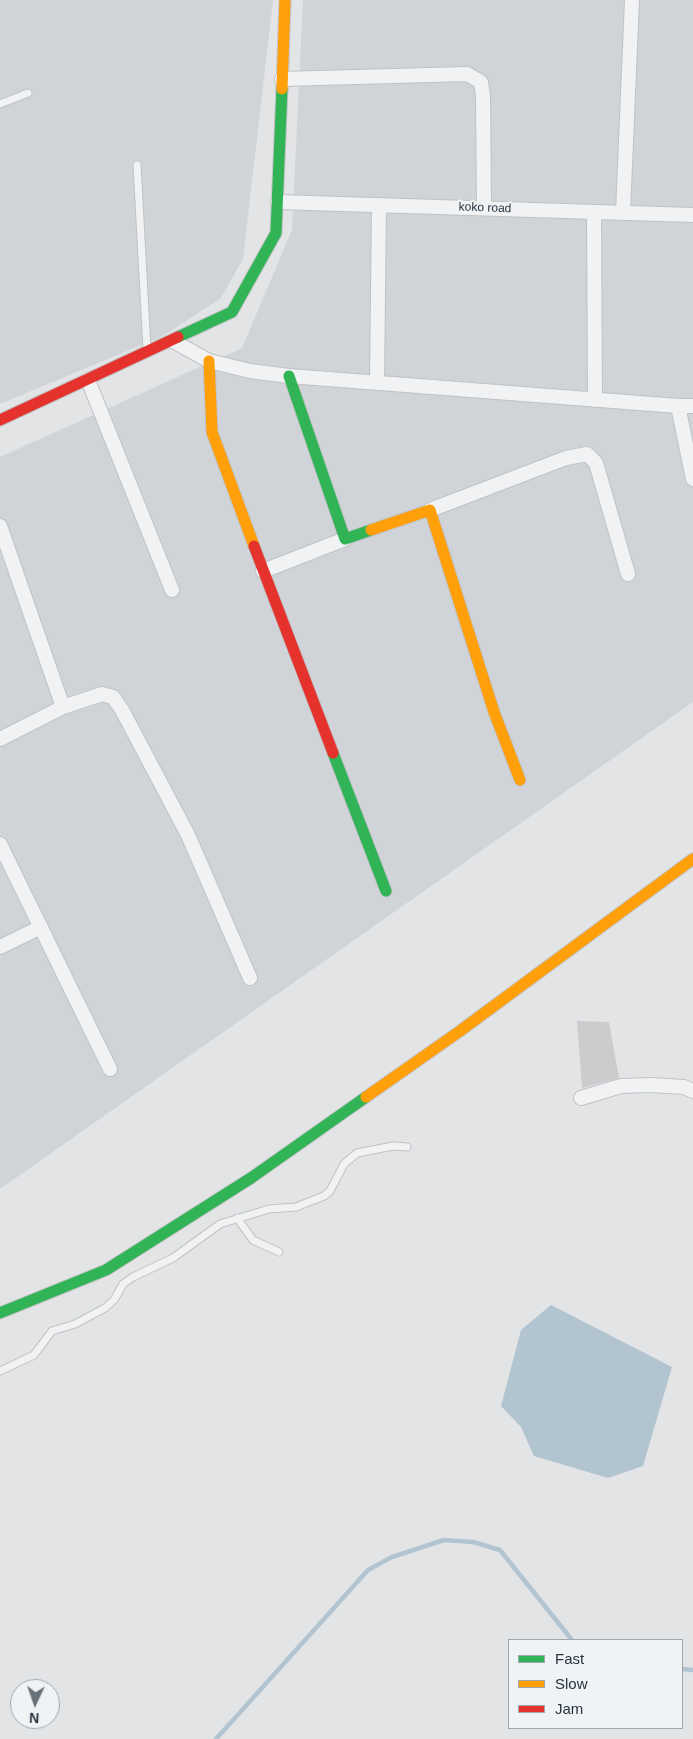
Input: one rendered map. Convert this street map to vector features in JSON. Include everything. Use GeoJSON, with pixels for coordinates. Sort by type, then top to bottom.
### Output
{"type":"FeatureCollection","features":[{"type":"Feature","properties":{"kind":"street"},"geometry":{"type":"LineString","coordinates":[[0,420],[232,312],[276,233],[285,0]]}},
{"type":"Feature","properties":{"kind":"street"},"geometry":{"type":"LineString","coordinates":[[623,213],[632,0]]}},
{"type":"Feature","properties":{"kind":"street"},"geometry":{"type":"LineString","coordinates":[[282,79],[467,74],[481,82],[484,96],[484,208]]}},
{"type":"Feature","properties":{"kind":"street","name":"koko road"},"geometry":{"type":"LineString","coordinates":[[278,202],[693,215]]}},
{"type":"Feature","properties":{"kind":"street"},"geometry":{"type":"LineString","coordinates":[[377,383],[379,205]]}},
{"type":"Feature","properties":{"kind":"street"},"geometry":{"type":"LineString","coordinates":[[594,212],[595,400]]}},
{"type":"Feature","properties":{"kind":"street"},"geometry":{"type":"LineString","coordinates":[[173,341],[209,361],[250,371],[289,376],[693,406]]}},
{"type":"Feature","properties":{"kind":"street"},"geometry":{"type":"LineString","coordinates":[[209,361],[212,432],[263,571],[386,891]]}},
{"type":"Feature","properties":{"kind":"street"},"geometry":{"type":"LineString","coordinates":[[289,376],[345,539]]}},
{"type":"Feature","properties":{"kind":"street"},"geometry":{"type":"LineString","coordinates":[[88,380],[172,590]]}},
{"type":"Feature","properties":{"kind":"street"},"geometry":{"type":"LineString","coordinates":[[678,406],[693,479]]}},
{"type":"Feature","properties":{"kind":"street"},"geometry":{"type":"LineString","coordinates":[[263,571],[566,458],[587,454],[596,463],[628,574]]}},
{"type":"Feature","properties":{"kind":"street"},"geometry":{"type":"LineString","coordinates":[[430,510],[494,712],[520,780]]}},
{"type":"Feature","properties":{"kind":"street"},"geometry":{"type":"LineString","coordinates":[[0,526],[63,706]]}},
{"type":"Feature","properties":{"kind":"street"},"geometry":{"type":"LineString","coordinates":[[0,739],[63,706],[102,694],[113,697],[188,835],[250,978]]}},
{"type":"Feature","properties":{"kind":"street"},"geometry":{"type":"LineString","coordinates":[[0,844],[110,1068]]}},
{"type":"Feature","properties":{"kind":"street"},"geometry":{"type":"LineString","coordinates":[[0,1313],[106,1270],[251,1178],[468,1025],[693,859]]}},
{"type":"Feature","properties":{"kind":"street"},"geometry":{"type":"LineString","coordinates":[[0,947],[41,927]]}},
{"type":"Feature","properties":{"kind":"street"},"geometry":{"type":"LineString","coordinates":[[581,1098],[621,1086],[651,1084],[684,1087],[693,1091]]}},
{"type":"Feature","properties":{"kind":"lane"},"geometry":{"type":"LineString","coordinates":[[0,104],[28,93]]}},
{"type":"Feature","properties":{"kind":"lane"},"geometry":{"type":"LineString","coordinates":[[137,165],[148,352]]}},
{"type":"Feature","properties":{"kind":"lane"},"geometry":{"type":"LineString","coordinates":[[0,1371],[34,1355],[52,1332],[75,1324],[105,1308],[114,1300],[123,1284],[133,1277],[173,1258],[220,1224],[269,1209],[296,1207],[324,1196],[330,1190],[344,1164],[357,1153],[393,1146],[407,1148]]}},
{"type":"Feature","properties":{"kind":"lane"},"geometry":{"type":"LineString","coordinates":[[237,1218],[253,1240],[279,1252]]}},
{"type":"Feature","properties":{"kind":"shaded area"},"geometry":{"type":"Polygon","coordinates":[[[0,0],[273,0],[243,259],[221,298],[163,336],[0,404],[0,0]]]}},
{"type":"Feature","properties":{"kind":"shaded area"},"geometry":{"type":"Polygon","coordinates":[[[303,0],[693,0],[693,702],[0,1189],[0,457],[242,348],[292,230],[303,0]]]}},
{"type":"Feature","properties":{"kind":"water"},"geometry":{"type":"Polygon","coordinates":[[[551,1305],[672,1367],[643,1466],[608,1478],[534,1456],[521,1427],[501,1406],[521,1330],[551,1305]]]}},
{"type":"Feature","properties":{"kind":"building"},"geometry":{"type":"Polygon","coordinates":[[[577,1021],[609,1022],[619,1078],[582,1088],[577,1021]]]}},
{"type":"Feature","properties":{"kind":"waterway"},"geometry":{"type":"LineString","coordinates":[[216,1739],[368,1570],[392,1557],[444,1540],[473,1542],[500,1550],[571,1639]]}},
{"type":"Feature","properties":{"kind":"waterway"},"geometry":{"type":"LineString","coordinates":[[683,1669],[693,1670]]}},
{"type":"Feature","properties":{"kind":"traffic: fast"},"geometry":{"type":"LineString","coordinates":[[178,337],[232,312],[276,233],[282,89]]}},
{"type":"Feature","properties":{"kind":"traffic: fast"},"geometry":{"type":"LineString","coordinates":[[289,376],[345,539],[371,530]]}},
{"type":"Feature","properties":{"kind":"traffic: fast"},"geometry":{"type":"LineString","coordinates":[[333,753],[386,891]]}},
{"type":"Feature","properties":{"kind":"traffic: fast"},"geometry":{"type":"LineString","coordinates":[[0,1313],[106,1270],[251,1178],[366,1097]]}},
{"type":"Feature","properties":{"kind":"traffic: slow"},"geometry":{"type":"LineString","coordinates":[[282,89],[285,0]]}},
{"type":"Feature","properties":{"kind":"traffic: slow"},"geometry":{"type":"LineString","coordinates":[[209,361],[212,432],[254,546]]}},
{"type":"Feature","properties":{"kind":"traffic: slow"},"geometry":{"type":"LineString","coordinates":[[371,530],[430,510],[494,712],[520,780]]}},
{"type":"Feature","properties":{"kind":"traffic: slow"},"geometry":{"type":"LineString","coordinates":[[366,1097],[460,1031],[693,859]]}},
{"type":"Feature","properties":{"kind":"traffic: jam"},"geometry":{"type":"LineString","coordinates":[[0,420],[178,337]]}},
{"type":"Feature","properties":{"kind":"traffic: jam"},"geometry":{"type":"LineString","coordinates":[[254,546],[333,753]]}}]}
